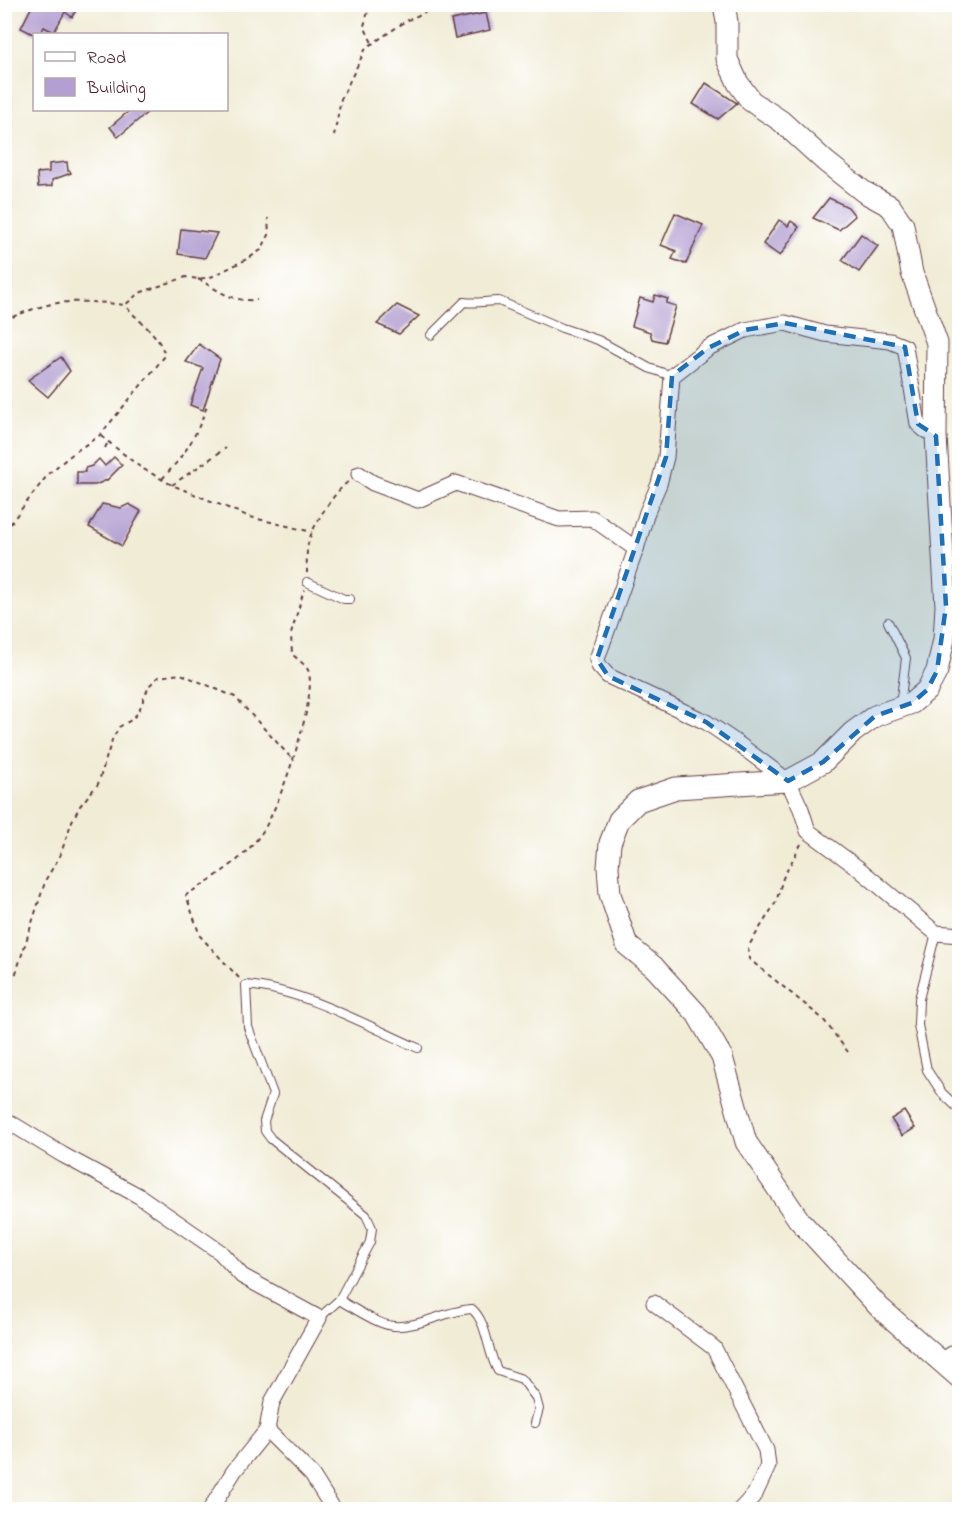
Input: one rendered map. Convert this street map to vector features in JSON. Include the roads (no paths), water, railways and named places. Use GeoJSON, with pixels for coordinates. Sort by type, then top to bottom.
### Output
{"type":"FeatureCollection","features":[{"type":"Feature","properties":{"kind":"street"},"geometry":{"type":"LineString","coordinates":[[724,4],[727,22],[727,59],[738,83],[751,101],[781,121],[826,162],[864,192],[890,206],[903,225],[912,273],[937,343],[936,436],[946,606],[944,639],[937,671],[927,690],[912,703],[875,716],[853,732],[823,762],[788,781],[676,788],[638,801],[619,820],[610,843],[608,867],[610,894],[627,945],[654,967],[697,1014],[722,1056],[746,1142],[799,1220],[880,1308],[950,1357],[960,1378]]}},
{"type":"Feature","properties":{"kind":"street"},"geometry":{"type":"LineString","coordinates":[[936,436],[918,424],[905,347],[890,341],[825,334],[785,324],[745,330],[708,348],[672,376],[666,456],[659,484],[646,512],[636,549],[597,659],[599,666],[608,676],[706,722],[788,781],[808,831],[858,868],[936,933],[960,935]]}},
{"type":"Feature","properties":{"kind":"street"},"geometry":{"type":"LineString","coordinates":[[359,474],[373,483],[418,500],[456,483],[559,519],[592,518],[636,549]]}},
{"type":"Feature","properties":{"kind":"street"},"geometry":{"type":"LineString","coordinates":[[4,1119],[63,1155],[139,1196],[220,1252],[242,1276],[319,1318],[272,1402],[267,1430],[234,1471],[210,1509]]}},
{"type":"Feature","properties":{"kind":"street"},"geometry":{"type":"LineString","coordinates":[[654,1303],[714,1348],[766,1450],[768,1466],[755,1494],[740,1509]]}},
{"type":"Feature","properties":{"kind":"street"},"geometry":{"type":"LineString","coordinates":[[267,1430],[312,1475],[334,1509]]}},
{"type":"Feature","properties":{"kind":"lane"},"geometry":{"type":"LineString","coordinates":[[431,335],[464,302],[478,304],[500,300],[562,328],[598,340],[649,368],[672,376]]}},
{"type":"Feature","properties":{"kind":"lane"},"geometry":{"type":"LineString","coordinates":[[307,582],[344,599],[350,599]]}},
{"type":"Feature","properties":{"kind":"lane"},"geometry":{"type":"LineString","coordinates":[[888,622],[906,658],[900,707]]}},
{"type":"Feature","properties":{"kind":"lane"},"geometry":{"type":"LineString","coordinates":[[936,933],[920,999],[918,1025],[927,1070],[942,1093],[960,1110]]}},
{"type":"Feature","properties":{"kind":"lane"},"geometry":{"type":"LineString","coordinates":[[319,1318],[339,1300],[370,1242],[372,1228],[366,1215],[271,1139],[265,1131],[264,1121],[273,1094],[248,1027],[246,985],[266,987],[305,999],[418,1048]]}},
{"type":"Feature","properties":{"kind":"lane"},"geometry":{"type":"LineString","coordinates":[[339,1300],[382,1323],[395,1327],[463,1309],[472,1309],[479,1315],[493,1363],[498,1371],[522,1379],[536,1398],[539,1409],[535,1423]]}}]}
